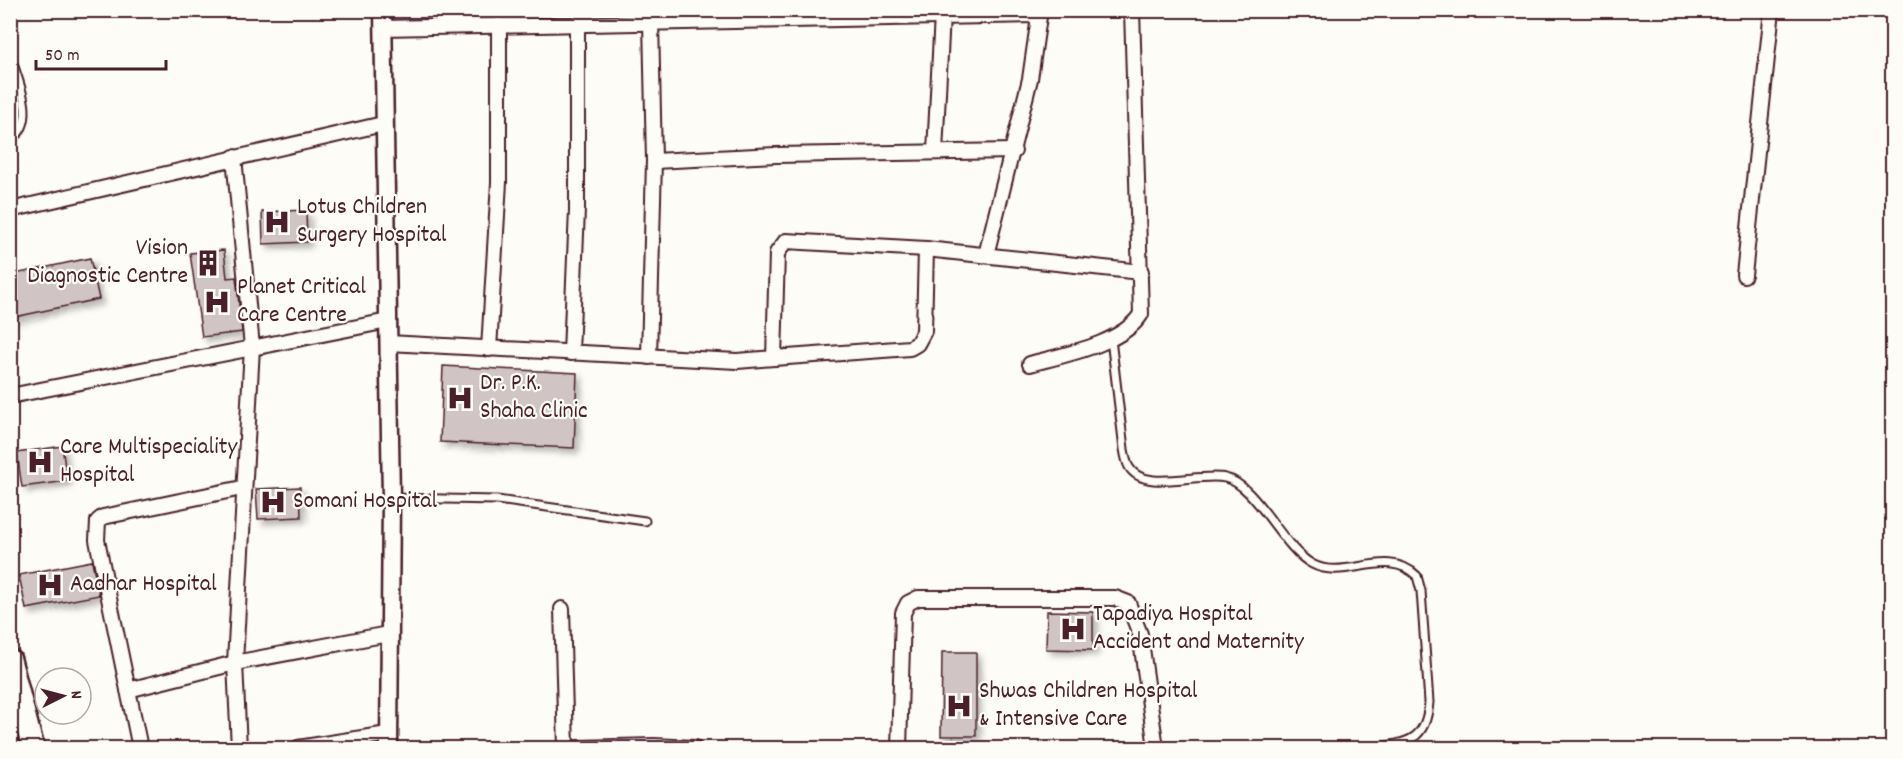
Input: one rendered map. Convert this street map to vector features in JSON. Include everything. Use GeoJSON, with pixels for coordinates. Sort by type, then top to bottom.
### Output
{"type":"FeatureCollection","features":[{"type":"Feature","properties":{"kind":"main road"},"geometry":{"type":"LineString","coordinates":[[10,660],[33,748]]}},
{"type":"Feature","properties":{"kind":"street"},"geometry":{"type":"LineString","coordinates":[[298,748],[388,741],[391,498],[383,124],[383,10]]}},
{"type":"Feature","properties":{"kind":"street"},"geometry":{"type":"LineString","coordinates":[[1030,364],[1111,338],[1128,330],[1141,314],[1132,10]]}},
{"type":"Feature","properties":{"kind":"street"},"geometry":{"type":"LineString","coordinates":[[1744,275],[1772,10]]}},
{"type":"Feature","properties":{"kind":"street"},"geometry":{"type":"LineString","coordinates":[[383,28],[1040,13],[1030,79],[1014,151],[986,255]]}},
{"type":"Feature","properties":{"kind":"street"},"geometry":{"type":"LineString","coordinates":[[935,152],[942,15]]}},
{"type":"Feature","properties":{"kind":"street"},"geometry":{"type":"LineString","coordinates":[[649,357],[654,161],[651,21]]}},
{"type":"Feature","properties":{"kind":"street"},"geometry":{"type":"LineString","coordinates":[[571,353],[577,210],[577,23]]}},
{"type":"Feature","properties":{"kind":"street"},"geometry":{"type":"LineString","coordinates":[[489,349],[499,182],[499,25]]}},
{"type":"Feature","properties":{"kind":"street"},"geometry":{"type":"LineString","coordinates":[[10,210],[383,124]]}},
{"type":"Feature","properties":{"kind":"street"},"geometry":{"type":"LineString","coordinates":[[654,161],[776,155],[1014,151]]}},
{"type":"Feature","properties":{"kind":"street"},"geometry":{"type":"LineString","coordinates":[[234,157],[252,347],[242,488],[235,663],[238,748]]}},
{"type":"Feature","properties":{"kind":"street"},"geometry":{"type":"LineString","coordinates":[[774,358],[777,253],[781,245],[795,240],[926,249],[1141,272]]}},
{"type":"Feature","properties":{"kind":"street"},"geometry":{"type":"LineString","coordinates":[[388,343],[736,361],[910,348],[918,344],[924,331],[926,249]]}},
{"type":"Feature","properties":{"kind":"street"},"geometry":{"type":"LineString","coordinates":[[10,396],[388,321]]}},
{"type":"Feature","properties":{"kind":"street"},"geometry":{"type":"LineString","coordinates":[[140,748],[97,540],[98,521],[103,517],[242,488]]}},
{"type":"Feature","properties":{"kind":"street"},"geometry":{"type":"LineString","coordinates":[[899,748],[903,613],[908,603],[918,598],[1115,598],[1128,603],[1140,634],[1156,748]]}},
{"type":"Feature","properties":{"kind":"street"},"geometry":{"type":"LineString","coordinates":[[562,609],[566,748]]}},
{"type":"Feature","properties":{"kind":"street"},"geometry":{"type":"LineString","coordinates":[[128,690],[235,663],[388,634]]}},
{"type":"Feature","properties":{"kind":"street"},"geometry":{"type":"LineString","coordinates":[[577,748],[695,748]]}},
{"type":"Feature","properties":{"kind":"lane"},"geometry":{"type":"LineString","coordinates":[[10,54],[26,111],[24,127],[10,140]]}},
{"type":"Feature","properties":{"kind":"lane"},"geometry":{"type":"LineString","coordinates":[[1111,338],[1124,449],[1129,467],[1139,478],[1155,481],[1226,478],[1240,485],[1299,555],[1312,565],[1326,569],[1384,563],[1400,565],[1417,576],[1422,591],[1429,702],[1428,721],[1419,735],[1408,742],[1367,748]]}},
{"type":"Feature","properties":{"kind":"lane"},"geometry":{"type":"LineString","coordinates":[[391,498],[496,500],[645,521]]}},
{"type":"Feature","properties":{"kind":"building"},"geometry":{"type":"Polygon","coordinates":[[[306,210],[307,242],[263,244],[262,212],[306,210]]]}},
{"type":"Feature","properties":{"kind":"building"},"geometry":{"type":"Polygon","coordinates":[[[224,250],[227,278],[236,277],[242,332],[202,337],[190,253],[224,250]]]}},
{"type":"Feature","properties":{"kind":"building"},"geometry":{"type":"Polygon","coordinates":[[[90,258],[99,299],[10,318],[10,275],[90,258]]]}},
{"type":"Feature","properties":{"kind":"building"},"geometry":{"type":"Polygon","coordinates":[[[443,366],[577,373],[574,448],[440,442],[443,366]]]}},
{"type":"Feature","properties":{"kind":"building"},"geometry":{"type":"Polygon","coordinates":[[[62,446],[67,481],[22,487],[17,453],[62,446]]]}},
{"type":"Feature","properties":{"kind":"building"},"geometry":{"type":"Polygon","coordinates":[[[300,487],[301,517],[258,519],[256,489],[300,487]]]}},
{"type":"Feature","properties":{"kind":"building"},"geometry":{"type":"Polygon","coordinates":[[[92,561],[99,595],[26,609],[19,575],[92,561]]]}},
{"type":"Feature","properties":{"kind":"building"},"geometry":{"type":"Polygon","coordinates":[[[1047,611],[1093,612],[1093,650],[1046,649],[1047,611]]]}},
{"type":"Feature","properties":{"kind":"building"},"geometry":{"type":"Polygon","coordinates":[[[942,652],[976,652],[976,736],[941,736],[942,652]]]}},
{"type":"Feature","properties":{"kind":"place","name":"Lotus Children Surgery Hospital"},"geometry":{"type":"Point","coordinates":[277,222]}},
{"type":"Feature","properties":{"kind":"place","name":"Vision Diagnostic Centre"},"geometry":{"type":"Point","coordinates":[208,263]}},
{"type":"Feature","properties":{"kind":"place","name":"Planet Critical Care Centre"},"geometry":{"type":"Point","coordinates":[217,302]}},
{"type":"Feature","properties":{"kind":"place","name":"Dr. P.K. Shaha Clinic"},"geometry":{"type":"Point","coordinates":[460,398]}},
{"type":"Feature","properties":{"kind":"place","name":"Care Multispeciality Hospital"},"geometry":{"type":"Point","coordinates":[40,462]}},
{"type":"Feature","properties":{"kind":"place","name":"Somani Hospital"},"geometry":{"type":"Point","coordinates":[273,502]}},
{"type":"Feature","properties":{"kind":"place","name":"Aadhar Hospital"},"geometry":{"type":"Point","coordinates":[50,585]}},
{"type":"Feature","properties":{"kind":"place","name":"Tapadiya Hospital Accident and Maternity"},"geometry":{"type":"Point","coordinates":[1073,629]}},
{"type":"Feature","properties":{"kind":"place","name":"Shwas Children Hospital & Intensive Care"},"geometry":{"type":"Point","coordinates":[959,706]}}]}
